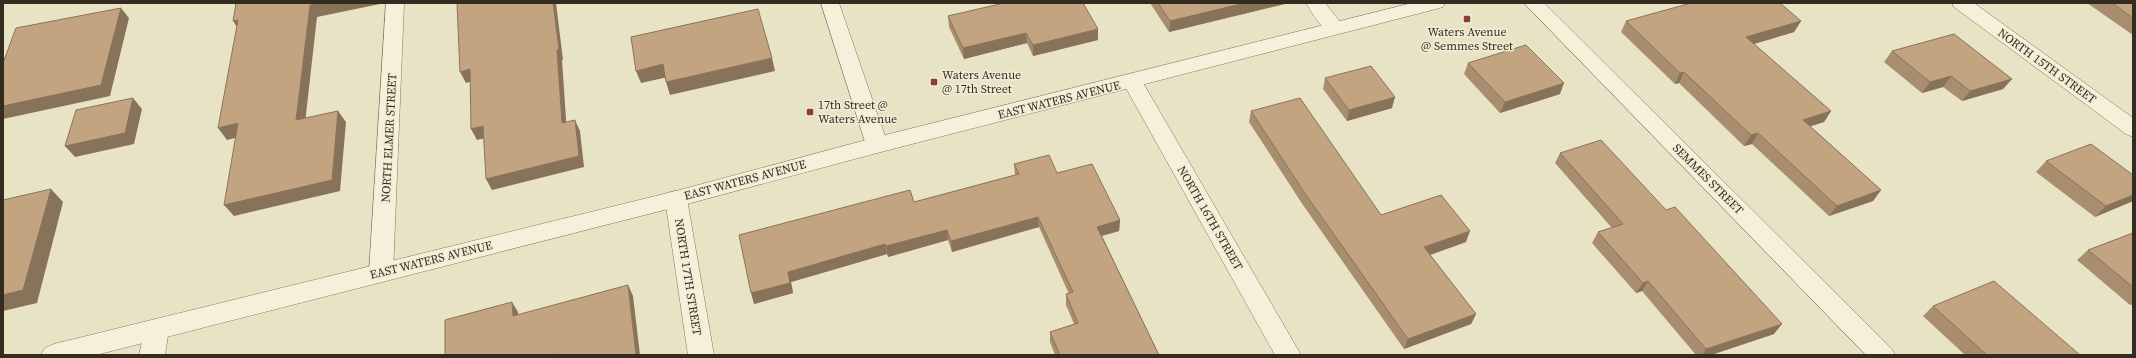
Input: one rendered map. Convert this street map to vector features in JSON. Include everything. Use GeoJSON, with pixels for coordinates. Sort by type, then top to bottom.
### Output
{"type":"FeatureCollection","features":[{"type":"Feature","properties":{"kind":"street","name":"NORTH ELMER STREET"},"geometry":{"type":"LineString","coordinates":[[381,273],[395,3]]}},
{"type":"Feature","properties":{"kind":"street"},"geometry":{"type":"LineString","coordinates":[[830,3],[877,145]]}},
{"type":"Feature","properties":{"kind":"street"},"geometry":{"type":"LineString","coordinates":[[1315,3],[1335,28]]}},
{"type":"Feature","properties":{"kind":"street","name":"EAST WATERS AVENUE"},"geometry":{"type":"LineString","coordinates":[[54,355],[676,199],[877,145],[1436,3]]}},
{"type":"Feature","properties":{"kind":"street","name":"SEMMES STREET"},"geometry":{"type":"LineString","coordinates":[[1533,3],[1882,355]]}},
{"type":"Feature","properties":{"kind":"street","name":"NORTH 15TH STREET"},"geometry":{"type":"LineString","coordinates":[[1961,3],[2133,129]]}},
{"type":"Feature","properties":{"kind":"street","name":"NORTH 16TH STREET"},"geometry":{"type":"LineString","coordinates":[[1132,81],[1288,355]]}},
{"type":"Feature","properties":{"kind":"street","name":"NORTH 17TH STREET"},"geometry":{"type":"LineString","coordinates":[[676,199],[700,355]]}},
{"type":"Feature","properties":{"kind":"street"},"geometry":{"type":"LineString","coordinates":[[152,355],[157,329]]}},
{"type":"Feature","properties":{"kind":"building"},"geometry":{"type":"Polygon","coordinates":[[[236,3],[319,3],[310,5],[296,120],[338,111],[332,180],[224,205],[238,123],[218,128],[238,20],[233,21],[236,3]]]}},
{"type":"Feature","properties":{"kind":"building"},"geometry":{"type":"Polygon","coordinates":[[[457,3],[553,3],[559,49],[557,50],[562,123],[575,120],[579,156],[486,179],[483,126],[471,129],[470,69],[460,72],[457,3]]]}},
{"type":"Feature","properties":{"kind":"building"},"geometry":{"type":"Polygon","coordinates":[[[1004,3],[1083,3],[1098,29],[1033,45],[1026,33],[963,48],[948,16],[1004,3]]]}},
{"type":"Feature","properties":{"kind":"building"},"geometry":{"type":"Polygon","coordinates":[[[1158,3],[1245,3],[1170,21],[1158,3]]]}},
{"type":"Feature","properties":{"kind":"building"},"geometry":{"type":"Polygon","coordinates":[[[1691,3],[1780,3],[1801,21],[1746,37],[1831,111],[1803,120],[1881,190],[1837,206],[1758,133],[1751,135],[1684,72],[1680,73],[1626,21],[1691,3]]]}},
{"type":"Feature","properties":{"kind":"building"},"geometry":{"type":"Polygon","coordinates":[[[2112,3],[2133,3],[2133,18],[2112,3]]]}},
{"type":"Feature","properties":{"kind":"building"},"geometry":{"type":"Polygon","coordinates":[[[121,8],[101,85],[3,106],[3,63],[16,28],[121,8]]]}},
{"type":"Feature","properties":{"kind":"building"},"geometry":{"type":"Polygon","coordinates":[[[758,9],[772,58],[666,82],[663,64],[636,71],[631,37],[758,9]]]}},
{"type":"Feature","properties":{"kind":"building"},"geometry":{"type":"Polygon","coordinates":[[[1954,34],[2012,79],[1970,91],[1951,76],[1930,82],[1892,51],[1954,34]]]}},
{"type":"Feature","properties":{"kind":"building"},"geometry":{"type":"Polygon","coordinates":[[[1526,45],[1564,83],[1505,102],[1468,63],[1526,45]]]}},
{"type":"Feature","properties":{"kind":"building"},"geometry":{"type":"Polygon","coordinates":[[[1371,66],[1395,97],[1349,110],[1325,78],[1371,66]]]}},
{"type":"Feature","properties":{"kind":"building"},"geometry":{"type":"Polygon","coordinates":[[[133,98],[125,133],[65,146],[76,110],[133,98]]]}},
{"type":"Feature","properties":{"kind":"building"},"geometry":{"type":"Polygon","coordinates":[[[1300,98],[1381,215],[1441,195],[1470,231],[1424,247],[1476,314],[1408,339],[1306,195],[1251,111],[1300,98]]]}},
{"type":"Feature","properties":{"kind":"building"},"geometry":{"type":"Polygon","coordinates":[[[1601,140],[1666,210],[1675,207],[1782,324],[1706,349],[1648,281],[1643,283],[1598,232],[1623,224],[1560,153],[1601,140]]]}},
{"type":"Feature","properties":{"kind":"building"},"geometry":{"type":"Polygon","coordinates":[[[2091,144],[2133,175],[2133,195],[2106,206],[2046,161],[2091,144]]]}},
{"type":"Feature","properties":{"kind":"building"},"geometry":{"type":"Polygon","coordinates":[[[1049,155],[1057,173],[1092,164],[1120,220],[1097,227],[1159,355],[1060,355],[1050,332],[1078,323],[1066,294],[1073,292],[1038,217],[951,241],[947,230],[886,246],[885,244],[788,272],[790,283],[751,293],[739,235],[910,190],[914,202],[1019,174],[1014,164],[1049,155]]]}},
{"type":"Feature","properties":{"kind":"building"},"geometry":{"type":"Polygon","coordinates":[[[51,189],[23,290],[3,295],[3,200],[51,189]]]}},
{"type":"Feature","properties":{"kind":"building"},"geometry":{"type":"Polygon","coordinates":[[[2133,233],[2133,287],[2088,250],[2133,233]]]}},
{"type":"Feature","properties":{"kind":"building"},"geometry":{"type":"Polygon","coordinates":[[[1994,281],[2080,355],[1987,355],[1933,306],[1994,281]]]}},
{"type":"Feature","properties":{"kind":"building"},"geometry":{"type":"Polygon","coordinates":[[[628,285],[636,355],[445,355],[445,320],[512,302],[513,316],[628,285]]]}},
{"type":"Feature","properties":{"kind":"place","name":"Waters Avenue @ Semmes Street"},"geometry":{"type":"Point","coordinates":[1467,19]}},
{"type":"Feature","properties":{"kind":"place","name":"Waters Avenue @ 17th Street"},"geometry":{"type":"Point","coordinates":[934,82]}},
{"type":"Feature","properties":{"kind":"place","name":"17th Street @ Waters Avenue"},"geometry":{"type":"Point","coordinates":[810,112]}}]}
